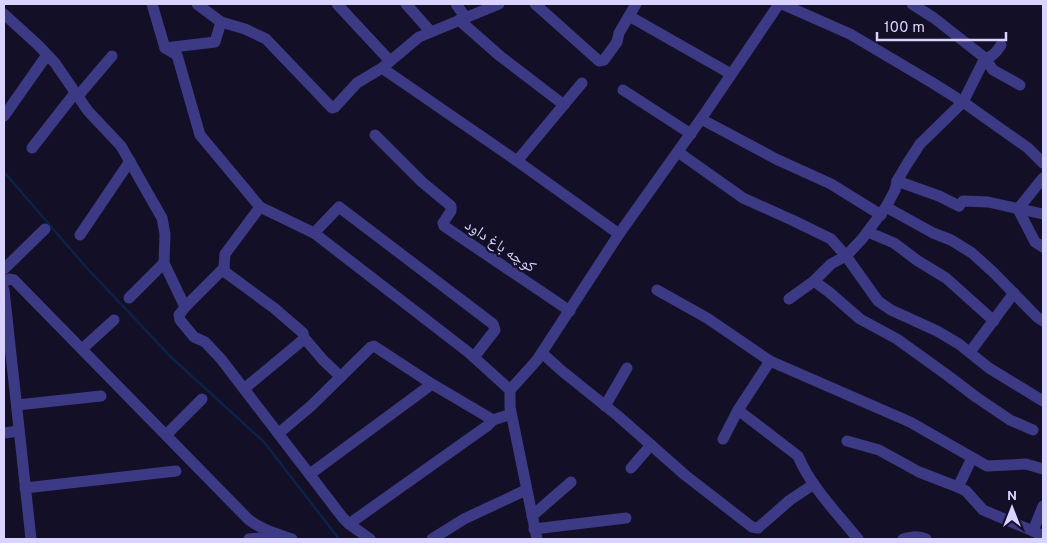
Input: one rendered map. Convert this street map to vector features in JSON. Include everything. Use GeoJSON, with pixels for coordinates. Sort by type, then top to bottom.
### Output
{"type":"FeatureCollection","features":[{"type":"Feature","properties":{"kind":"street"},"geometry":{"type":"LineString","coordinates":[[152,4],[165,48],[177,55],[200,135],[260,207],[314,233],[474,357],[510,390]]}},
{"type":"Feature","properties":{"kind":"street"},"geometry":{"type":"LineString","coordinates":[[197,4],[221,22],[266,39],[332,108],[357,83],[386,64],[419,37],[498,4]]}},
{"type":"Feature","properties":{"kind":"street"},"geometry":{"type":"LineString","coordinates":[[337,4],[386,64],[619,234]]}},
{"type":"Feature","properties":{"kind":"street"},"geometry":{"type":"LineString","coordinates":[[406,4],[431,32]]}},
{"type":"Feature","properties":{"kind":"street"},"geometry":{"type":"LineString","coordinates":[[456,4],[462,19],[500,56],[564,105]]}},
{"type":"Feature","properties":{"kind":"street"},"geometry":{"type":"LineString","coordinates":[[535,4],[599,61],[604,60],[617,42],[619,33],[632,7],[732,74]]}},
{"type":"Feature","properties":{"kind":"street"},"geometry":{"type":"LineString","coordinates":[[626,518],[536,534],[511,414],[510,390],[538,360],[619,234],[781,4],[850,34],[932,82],[1028,148],[1043,163]]}},
{"type":"Feature","properties":{"kind":"street"},"geometry":{"type":"LineString","coordinates":[[912,4],[934,18],[985,58],[993,70],[1020,85]]}},
{"type":"Feature","properties":{"kind":"street"},"geometry":{"type":"LineString","coordinates":[[4,14],[55,63],[88,111],[121,146],[162,218],[165,234],[164,263],[185,307]]}},
{"type":"Feature","properties":{"kind":"street"},"geometry":{"type":"LineString","coordinates":[[165,48],[216,42],[221,22]]}},
{"type":"Feature","properties":{"kind":"street"},"geometry":{"type":"LineString","coordinates":[[985,58],[990,58],[1001,45]]}},
{"type":"Feature","properties":{"kind":"street"},"geometry":{"type":"LineString","coordinates":[[4,116],[47,55]]}},
{"type":"Feature","properties":{"kind":"street"},"geometry":{"type":"LineString","coordinates":[[32,148],[76,95],[112,56]]}},
{"type":"Feature","properties":{"kind":"street"},"geometry":{"type":"LineString","coordinates":[[790,299],[814,281],[831,264],[846,256],[868,232],[883,211],[895,190],[897,181],[920,144],[963,102],[985,58]]}},
{"type":"Feature","properties":{"kind":"street"},"geometry":{"type":"LineString","coordinates":[[517,161],[582,83]]}},
{"type":"Feature","properties":{"kind":"street"},"geometry":{"type":"LineString","coordinates":[[624,90],[690,134]]}},
{"type":"Feature","properties":{"kind":"street"},"geometry":{"type":"LineString","coordinates":[[701,119],[776,159],[832,184],[883,211],[951,240],[972,253],[1036,317],[1043,321]]}},
{"type":"Feature","properties":{"kind":"street","name":"کوچه باغ داود"},"geometry":{"type":"LineString","coordinates":[[375,135],[422,182],[451,206],[444,226],[570,311]]}},
{"type":"Feature","properties":{"kind":"street"},"geometry":{"type":"LineString","coordinates":[[678,152],[743,198],[832,239],[878,301],[891,310],[938,331],[960,344],[995,372],[1043,401]]}},
{"type":"Feature","properties":{"kind":"street"},"geometry":{"type":"LineString","coordinates":[[80,235],[130,161]]}},
{"type":"Feature","properties":{"kind":"street"},"geometry":{"type":"LineString","coordinates":[[1018,209],[1043,178]]}},
{"type":"Feature","properties":{"kind":"street"},"geometry":{"type":"LineString","coordinates":[[897,181],[939,196],[959,206],[962,201],[988,202],[1043,214]]}},
{"type":"Feature","properties":{"kind":"street"},"geometry":{"type":"LineString","coordinates":[[260,207],[225,254],[225,272],[274,308],[303,333],[304,339],[341,377]]}},
{"type":"Feature","properties":{"kind":"street"},"geometry":{"type":"LineString","coordinates":[[314,233],[339,207],[493,324],[496,330],[474,357]]}},
{"type":"Feature","properties":{"kind":"street"},"geometry":{"type":"LineString","coordinates":[[1018,209],[1036,242],[1043,247]]}},
{"type":"Feature","properties":{"kind":"street"},"geometry":{"type":"LineString","coordinates":[[4,269],[46,229]]}},
{"type":"Feature","properties":{"kind":"street"},"geometry":{"type":"LineString","coordinates":[[868,232],[894,243],[918,261],[946,278],[994,321]]}},
{"type":"Feature","properties":{"kind":"street"},"geometry":{"type":"LineString","coordinates":[[129,298],[164,263]]}},
{"type":"Feature","properties":{"kind":"street"},"geometry":{"type":"LineString","coordinates":[[224,268],[185,307],[179,315],[180,320],[194,337],[206,342],[221,358],[349,524],[370,539]]}},
{"type":"Feature","properties":{"kind":"street"},"geometry":{"type":"LineString","coordinates":[[4,282],[9,279],[14,280],[252,523],[287,537]]}},
{"type":"Feature","properties":{"kind":"street"},"geometry":{"type":"LineString","coordinates":[[814,281],[860,319],[896,340],[1010,420],[1033,430]]}},
{"type":"Feature","properties":{"kind":"street"},"geometry":{"type":"LineString","coordinates":[[4,290],[7,353],[16,405],[31,539]]}},
{"type":"Feature","properties":{"kind":"street"},"geometry":{"type":"LineString","coordinates":[[657,290],[707,318],[770,361],[910,422],[986,466],[1026,464],[1043,469]]}},
{"type":"Feature","properties":{"kind":"street"},"geometry":{"type":"LineString","coordinates":[[970,352],[1014,293]]}},
{"type":"Feature","properties":{"kind":"street"},"geometry":{"type":"LineString","coordinates":[[82,349],[114,320]]}},
{"type":"Feature","properties":{"kind":"street"},"geometry":{"type":"LineString","coordinates":[[245,388],[304,339]]}},
{"type":"Feature","properties":{"kind":"street"},"geometry":{"type":"LineString","coordinates":[[279,433],[311,406],[374,346],[432,384],[493,420]]}},
{"type":"Feature","properties":{"kind":"street"},"geometry":{"type":"LineString","coordinates":[[542,353],[684,475],[752,527],[758,528],[790,500],[814,484]]}},
{"type":"Feature","properties":{"kind":"street"},"geometry":{"type":"LineString","coordinates":[[724,439],[738,410],[770,361]]}},
{"type":"Feature","properties":{"kind":"street"},"geometry":{"type":"LineString","coordinates":[[604,406],[627,368]]}},
{"type":"Feature","properties":{"kind":"street"},"geometry":{"type":"LineString","coordinates":[[310,474],[432,384]]}},
{"type":"Feature","properties":{"kind":"street"},"geometry":{"type":"LineString","coordinates":[[16,405],[101,396]]}},
{"type":"Feature","properties":{"kind":"street"},"geometry":{"type":"LineString","coordinates":[[166,435],[202,399]]}},
{"type":"Feature","properties":{"kind":"street"},"geometry":{"type":"LineString","coordinates":[[738,410],[798,456],[814,484],[858,539]]}},
{"type":"Feature","properties":{"kind":"street"},"geometry":{"type":"LineString","coordinates":[[349,524],[493,420],[511,414]]}},
{"type":"Feature","properties":{"kind":"street"},"geometry":{"type":"LineString","coordinates":[[4,433],[19,431]]}},
{"type":"Feature","properties":{"kind":"street"},"geometry":{"type":"LineString","coordinates":[[847,441],[879,450],[919,472],[958,487],[966,491],[983,510],[1038,533],[1043,506]]}},
{"type":"Feature","properties":{"kind":"street"},"geometry":{"type":"LineString","coordinates":[[631,468],[651,445]]}},
{"type":"Feature","properties":{"kind":"street"},"geometry":{"type":"LineString","coordinates":[[958,487],[972,458]]}},
{"type":"Feature","properties":{"kind":"street"},"geometry":{"type":"LineString","coordinates":[[26,488],[176,471]]}},
{"type":"Feature","properties":{"kind":"street"},"geometry":{"type":"LineString","coordinates":[[532,516],[570,482]]}},
{"type":"Feature","properties":{"kind":"street"},"geometry":{"type":"LineString","coordinates":[[432,539],[464,519],[526,490]]}},
{"type":"Feature","properties":{"kind":"street"},"geometry":{"type":"LineString","coordinates":[[902,539],[915,536],[926,539]]}},
{"type":"Feature","properties":{"kind":"street"},"geometry":{"type":"LineString","coordinates":[[249,539],[287,537]]}},
{"type":"Feature","properties":{"kind":"waterway"},"geometry":{"type":"LineString","coordinates":[[4,172],[85,266],[171,357],[264,442],[339,539]]}}]}
